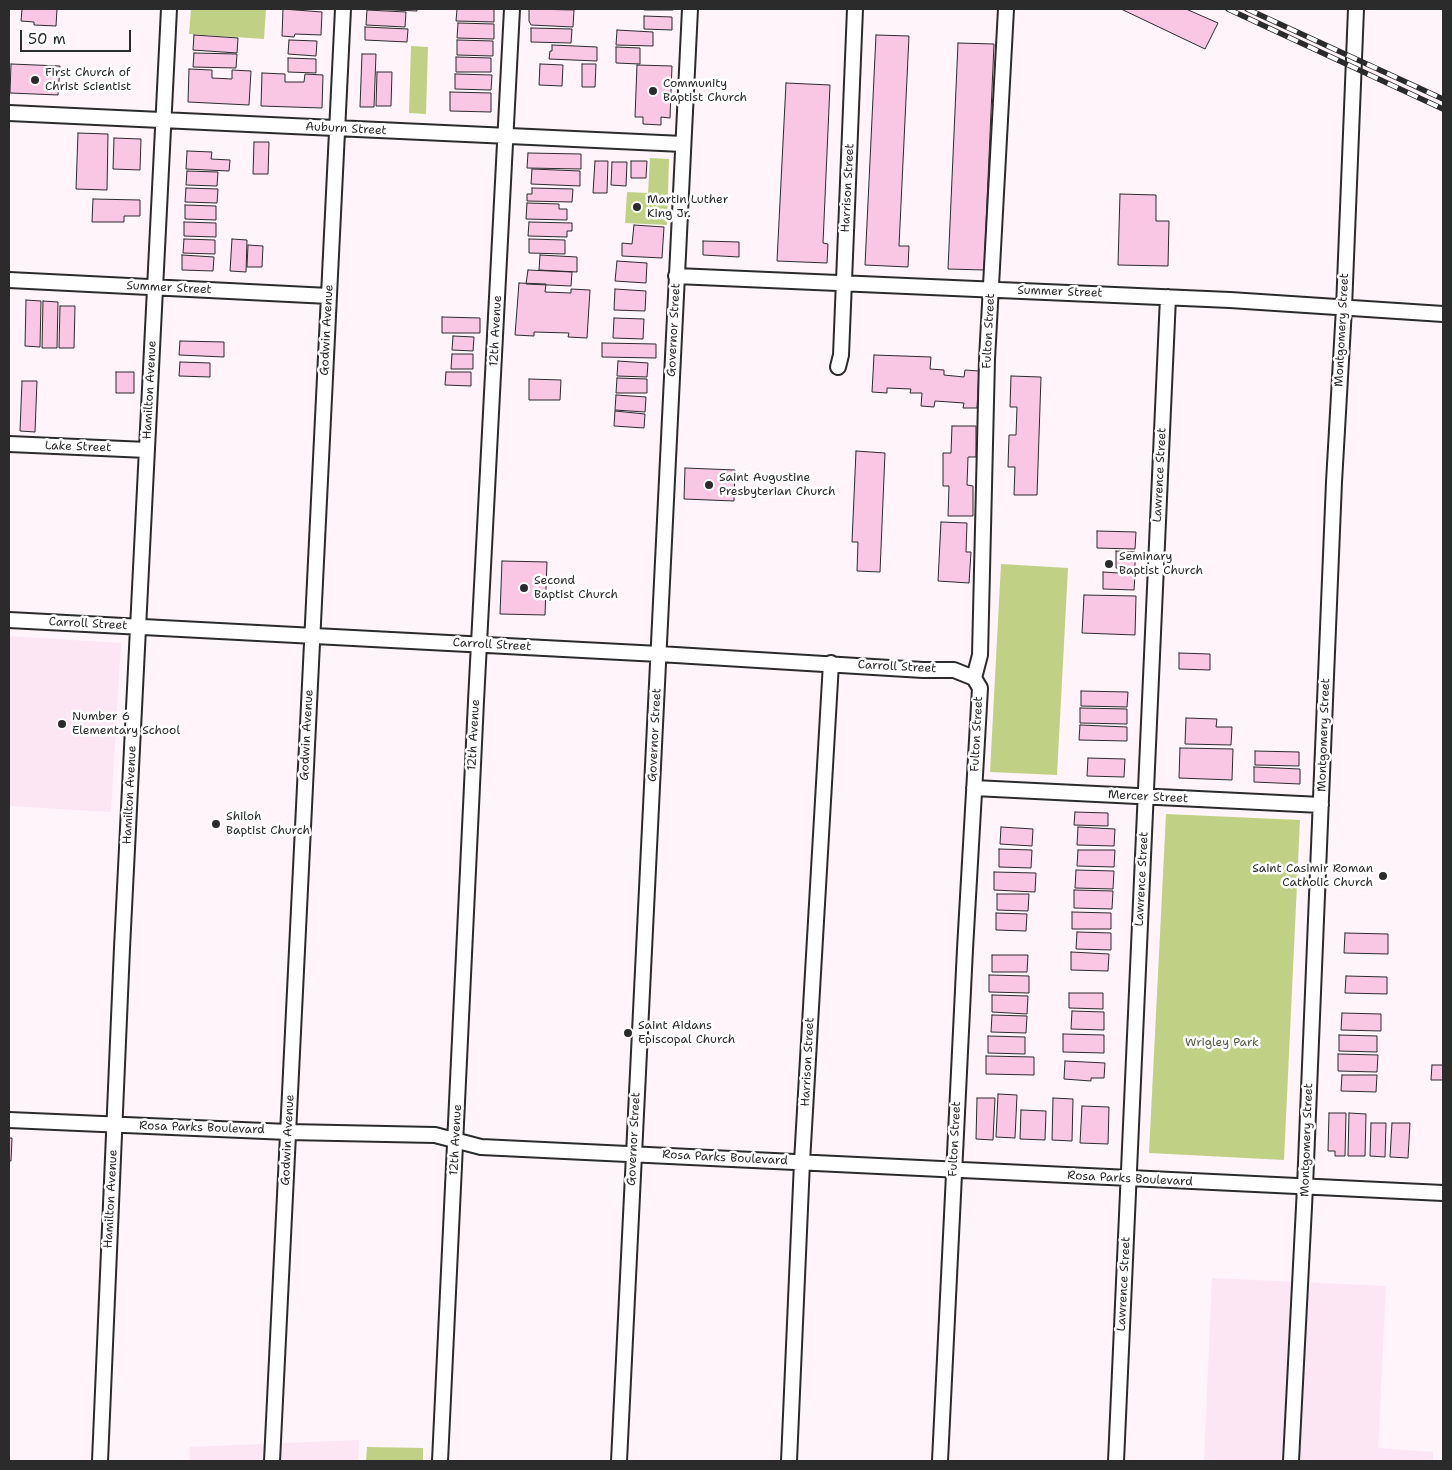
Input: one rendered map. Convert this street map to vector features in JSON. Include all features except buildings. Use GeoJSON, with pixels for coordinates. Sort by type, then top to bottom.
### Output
{"type":"FeatureCollection","features":[{"type":"Feature","properties":{"kind":"street","name":"Hamilton Avenue"},"geometry":{"type":"LineString","coordinates":[[100,1461],[114,1125],[169,9]]}},
{"type":"Feature","properties":{"kind":"street","name":"Godwin Avenue"},"geometry":{"type":"LineString","coordinates":[[272,1461],[343,9]]}},
{"type":"Feature","properties":{"kind":"street","name":"12th Avenue"},"geometry":{"type":"LineString","coordinates":[[440,1461],[479,644],[512,9]]}},
{"type":"Feature","properties":{"kind":"street","name":"Governor Street"},"geometry":{"type":"LineString","coordinates":[[619,1461],[690,9]]}},
{"type":"Feature","properties":{"kind":"street","name":"Harrison Street"},"geometry":{"type":"LineString","coordinates":[[838,367],[841,355],[855,9]]}},
{"type":"Feature","properties":{"kind":"street","name":"Fulton Street"},"geometry":{"type":"LineString","coordinates":[[940,1461],[980,688],[974,678],[980,655],[988,359],[1006,9]]}},
{"type":"Feature","properties":{"kind":"street","name":"Montgomery Street"},"geometry":{"type":"LineString","coordinates":[[1291,1461],[1305,1187],[1334,482],[1344,308],[1356,9]]}},
{"type":"Feature","properties":{"kind":"street","name":"Auburn Street"},"geometry":{"type":"LineString","coordinates":[[9,113],[683,144]]}},
{"type":"Feature","properties":{"kind":"street","name":"Summer Street"},"geometry":{"type":"LineString","coordinates":[[676,276],[1168,297],[1443,314]]}},
{"type":"Feature","properties":{"kind":"street","name":"Summer Street"},"geometry":{"type":"LineString","coordinates":[[9,280],[329,296]]}},
{"type":"Feature","properties":{"kind":"street","name":"Lawrence Street"},"geometry":{"type":"LineString","coordinates":[[1116,1461],[1168,297]]}},
{"type":"Feature","properties":{"kind":"street","name":"Lake Street"},"geometry":{"type":"LineString","coordinates":[[9,444],[147,450]]}},
{"type":"Feature","properties":{"kind":"street","name":"Carroll Street"},"geometry":{"type":"LineString","coordinates":[[9,620],[831,663],[923,670],[954,670],[974,678]]}},
{"type":"Feature","properties":{"kind":"street","name":"Harrison Street"},"geometry":{"type":"LineString","coordinates":[[789,1461],[802,1162],[831,663]]}},
{"type":"Feature","properties":{"kind":"street","name":"Mercer Street"},"geometry":{"type":"LineString","coordinates":[[974,788],[1321,805]]}},
{"type":"Feature","properties":{"kind":"street","name":"Rosa Parks Boulevard"},"geometry":{"type":"LineString","coordinates":[[9,1120],[288,1132],[435,1135],[481,1147],[1443,1193]]}},
{"type":"Feature","properties":{"kind":"shaded area","name":"Number 6 Elementary School"},"geometry":{"type":"Polygon","coordinates":[[[9,636],[121,643],[111,812],[9,806],[9,636]]]}},
{"type":"Feature","properties":{"kind":"shaded area"},"geometry":{"type":"Polygon","coordinates":[[[1212,1278],[1386,1286],[1378,1448],[1433,1452],[1433,1461],[1204,1461],[1212,1278]]]}},
{"type":"Feature","properties":{"kind":"shaded area"},"geometry":{"type":"Polygon","coordinates":[[[359,1440],[358,1461],[189,1461],[190,1447],[359,1440]]]}},
{"type":"Feature","properties":{"kind":"green space"},"geometry":{"type":"Polygon","coordinates":[[[191,9],[266,9],[264,39],[189,34],[191,9]]]}},
{"type":"Feature","properties":{"kind":"green space"},"geometry":{"type":"Polygon","coordinates":[[[411,46],[428,47],[426,114],[409,113],[411,46]]]}},
{"type":"Feature","properties":{"kind":"green space"},"geometry":{"type":"Polygon","coordinates":[[[650,158],[669,159],[667,225],[625,223],[627,192],[648,193],[650,158]]]}},
{"type":"Feature","properties":{"kind":"green space"},"geometry":{"type":"Polygon","coordinates":[[[1001,564],[1068,568],[1057,775],[990,772],[1001,564]]]}},
{"type":"Feature","properties":{"kind":"green space","name":"Wrigley Park"},"geometry":{"type":"Polygon","coordinates":[[[1166,814],[1300,820],[1284,1160],[1149,1153],[1166,814]]]}},
{"type":"Feature","properties":{"kind":"green space"},"geometry":{"type":"Polygon","coordinates":[[[367,1447],[423,1448],[423,1461],[366,1461],[367,1447]]]}},
{"type":"Feature","properties":{"kind":"railway"},"geometry":{"type":"LineString","coordinates":[[1228,9],[1443,109]]}},
{"type":"Feature","properties":{"kind":"railway"},"geometry":{"type":"LineString","coordinates":[[1247,9],[1443,99]]}},
{"type":"Feature","properties":{"kind":"place","name":"First Church of Christ Scientist"},"geometry":{"type":"Point","coordinates":[35,80]}},
{"type":"Feature","properties":{"kind":"place","name":"Community Baptist Church"},"geometry":{"type":"Point","coordinates":[653,91]}},
{"type":"Feature","properties":{"kind":"place","name":"Martin Luther King Jr."},"geometry":{"type":"Point","coordinates":[637,207]}},
{"type":"Feature","properties":{"kind":"place","name":"Saint Augustine Presbyterian Church"},"geometry":{"type":"Point","coordinates":[709,485]}},
{"type":"Feature","properties":{"kind":"place","name":"Seminary Baptist Church"},"geometry":{"type":"Point","coordinates":[1109,564]}},
{"type":"Feature","properties":{"kind":"place","name":"Second Baptist Church"},"geometry":{"type":"Point","coordinates":[524,588]}},
{"type":"Feature","properties":{"kind":"place","name":"Number 6 Elementary School"},"geometry":{"type":"Point","coordinates":[62,724]}},
{"type":"Feature","properties":{"kind":"place","name":"Shiloh Baptist Church"},"geometry":{"type":"Point","coordinates":[216,824]}},
{"type":"Feature","properties":{"kind":"place","name":"Saint Casimir Roman Catholic Church"},"geometry":{"type":"Point","coordinates":[1383,876]}},
{"type":"Feature","properties":{"kind":"place","name":"Saint Aidans Episcopal Church"},"geometry":{"type":"Point","coordinates":[628,1033]}}]}
